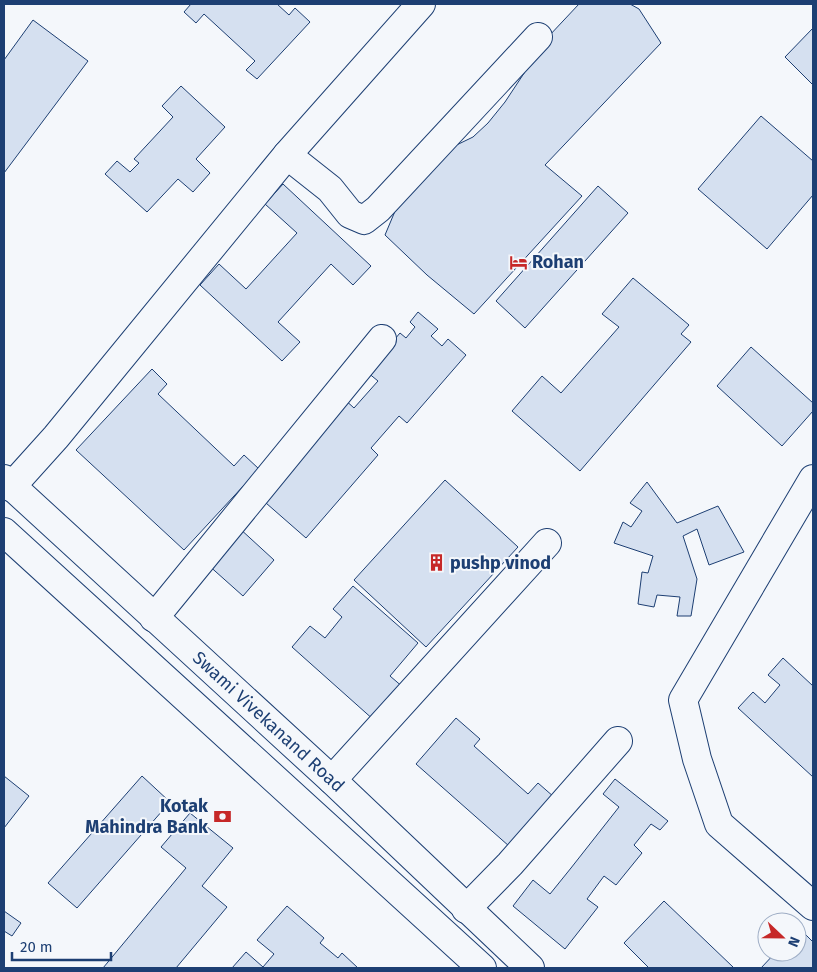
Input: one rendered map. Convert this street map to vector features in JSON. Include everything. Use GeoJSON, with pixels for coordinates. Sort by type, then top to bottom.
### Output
{"type":"FeatureCollection","features":[{"type":"Feature","properties":{"kind":"street"},"geometry":{"type":"LineString","coordinates":[[8,483],[63,430],[287,155],[421,4]]}},
{"type":"Feature","properties":{"kind":"street"},"geometry":{"type":"LineString","coordinates":[[287,155],[330,189],[350,214],[364,220],[378,209],[538,38]]}},
{"type":"Feature","properties":{"kind":"street"},"geometry":{"type":"LineString","coordinates":[[154,618],[382,339]]}},
{"type":"Feature","properties":{"kind":"street"},"geometry":{"type":"LineString","coordinates":[[813,479],[683,700],[697,759],[719,824],[813,906]]}},
{"type":"Feature","properties":{"kind":"street","name":"Swami Vivekanand Road"},"geometry":{"type":"LineString","coordinates":[[8,483],[332,780],[530,968]]}},
{"type":"Feature","properties":{"kind":"street","name":"Swami Vivekanand Road"},"geometry":{"type":"LineString","coordinates":[[4,532],[482,968]]}},
{"type":"Feature","properties":{"kind":"street"},"geometry":{"type":"LineString","coordinates":[[332,780],[546,542]]}},
{"type":"Feature","properties":{"kind":"street"},"geometry":{"type":"LineString","coordinates":[[466,909],[510,864],[618,741]]}},
{"type":"Feature","properties":{"kind":"building"},"geometry":{"type":"Polygon","coordinates":[[[191,4],[277,4],[289,15],[295,8],[310,22],[257,79],[246,70],[255,61],[204,14],[196,23],[184,12],[191,4]]]}},
{"type":"Feature","properties":{"kind":"building"},"geometry":{"type":"Polygon","coordinates":[[[579,4],[630,4],[639,9],[661,43],[545,165],[582,196],[474,314],[427,275],[385,235],[406,185],[436,155],[473,137],[488,123],[505,102],[548,37],[579,4]]]}},
{"type":"Feature","properties":{"kind":"building"},"geometry":{"type":"Polygon","coordinates":[[[33,20],[88,61],[4,173],[4,60],[33,20]]]}},
{"type":"Feature","properties":{"kind":"building"},"geometry":{"type":"Polygon","coordinates":[[[813,28],[813,85],[785,57],[813,28]]]}},
{"type":"Feature","properties":{"kind":"building"},"geometry":{"type":"Polygon","coordinates":[[[181,86],[225,127],[196,159],[210,173],[193,192],[178,179],[147,212],[105,174],[117,161],[130,172],[139,163],[134,159],[173,117],[162,106],[181,86]]]}},
{"type":"Feature","properties":{"kind":"building"},"geometry":{"type":"Polygon","coordinates":[[[761,116],[813,161],[813,195],[767,249],[698,189],[761,116]]]}},
{"type":"Feature","properties":{"kind":"building"},"geometry":{"type":"Polygon","coordinates":[[[283,184],[371,266],[353,285],[331,264],[278,322],[300,342],[282,361],[200,285],[219,264],[246,289],[297,233],[265,204],[283,184]]]}},
{"type":"Feature","properties":{"kind":"building"},"geometry":{"type":"Polygon","coordinates":[[[598,186],[628,213],[525,328],[496,301],[598,186]]]}},
{"type":"Feature","properties":{"kind":"building"},"geometry":{"type":"Polygon","coordinates":[[[633,278],[689,325],[681,334],[691,342],[580,471],[512,411],[542,376],[561,393],[619,327],[602,314],[633,278]]]}},
{"type":"Feature","properties":{"kind":"building"},"geometry":{"type":"Polygon","coordinates":[[[418,312],[438,329],[431,336],[442,346],[448,339],[466,355],[407,423],[399,416],[371,448],[378,455],[306,538],[258,496],[343,398],[354,408],[378,381],[367,372],[400,333],[406,338],[415,327],[410,322],[418,312]]]}},
{"type":"Feature","properties":{"kind":"building"},"geometry":{"type":"Polygon","coordinates":[[[751,347],[813,403],[813,411],[782,446],[717,386],[751,347]]]}},
{"type":"Feature","properties":{"kind":"building"},"geometry":{"type":"Polygon","coordinates":[[[152,369],[167,384],[158,394],[234,466],[244,455],[259,469],[184,550],[76,450],[152,369]]]}},
{"type":"Feature","properties":{"kind":"building","name":"pushp vinod"},"geometry":{"type":"Polygon","coordinates":[[[445,480],[518,547],[426,647],[354,580],[445,480]]]}},
{"type":"Feature","properties":{"kind":"building"},"geometry":{"type":"Polygon","coordinates":[[[647,482],[677,523],[718,506],[744,552],[709,565],[697,529],[683,536],[697,579],[691,616],[677,616],[680,597],[657,595],[654,607],[638,604],[642,572],[648,573],[653,556],[614,543],[623,522],[631,527],[642,511],[630,503],[647,482]]]}},
{"type":"Feature","properties":{"kind":"building"},"geometry":{"type":"Polygon","coordinates":[[[238,527],[274,560],[243,596],[206,563],[238,527]]]}},
{"type":"Feature","properties":{"kind":"building"},"geometry":{"type":"Polygon","coordinates":[[[353,586],[418,643],[390,676],[404,688],[375,721],[292,647],[310,626],[325,638],[342,617],[333,609],[353,586]]]}},
{"type":"Feature","properties":{"kind":"building"},"geometry":{"type":"Polygon","coordinates":[[[783,658],[813,686],[813,777],[738,708],[753,692],[765,703],[780,685],[768,675],[783,658]]]}},
{"type":"Feature","properties":{"kind":"building"},"geometry":{"type":"Polygon","coordinates":[[[456,718],[480,739],[474,746],[528,794],[538,783],[562,804],[518,854],[416,764],[456,718]]]}},
{"type":"Feature","properties":{"kind":"building"},"geometry":{"type":"Polygon","coordinates":[[[4,776],[29,796],[4,828],[4,776]]]}},
{"type":"Feature","properties":{"kind":"building"},"geometry":{"type":"Polygon","coordinates":[[[142,776],[170,802],[77,908],[48,883],[142,776]]]}},
{"type":"Feature","properties":{"kind":"building"},"geometry":{"type":"Polygon","coordinates":[[[615,779],[668,821],[660,830],[651,824],[634,845],[642,853],[616,885],[604,876],[587,899],[598,907],[565,949],[513,906],[533,880],[550,894],[571,868],[619,807],[603,794],[615,779]]]}},
{"type":"Feature","properties":{"kind":"building"},"geometry":{"type":"Polygon","coordinates":[[[190,813],[233,848],[202,886],[227,907],[176,968],[103,968],[186,868],[161,847],[190,813]]]}},
{"type":"Feature","properties":{"kind":"building"},"geometry":{"type":"Polygon","coordinates":[[[664,901],[733,967],[649,968],[624,943],[664,901]]]}},
{"type":"Feature","properties":{"kind":"building"},"geometry":{"type":"Polygon","coordinates":[[[287,906],[324,938],[320,943],[338,958],[342,953],[358,968],[232,968],[246,952],[263,967],[274,954],[257,940],[287,906]]]}},
{"type":"Feature","properties":{"kind":"building"},"geometry":{"type":"Polygon","coordinates":[[[4,911],[21,923],[12,936],[4,931],[4,911]]]}},
{"type":"Feature","properties":{"kind":"building"},"geometry":{"type":"Polygon","coordinates":[[[807,936],[813,942],[813,968],[761,968],[767,962],[807,962],[807,936]]]}},
{"type":"Feature","properties":{"kind":"place","name":"Rohan"},"geometry":{"type":"Point","coordinates":[518,262]}},
{"type":"Feature","properties":{"kind":"place","name":"pushp vinod"},"geometry":{"type":"Point","coordinates":[436,563]}},
{"type":"Feature","properties":{"kind":"place","name":"Kotak Mahindra Bank"},"geometry":{"type":"Point","coordinates":[222,816]}}]}
